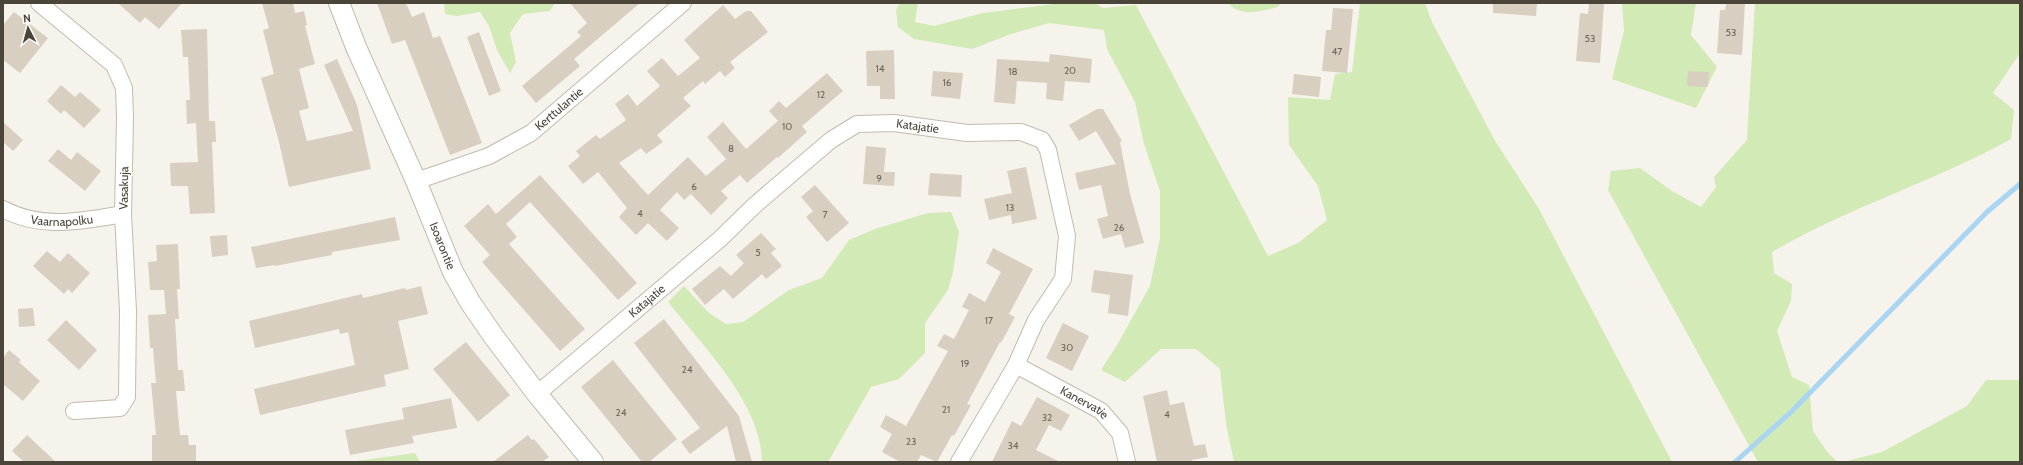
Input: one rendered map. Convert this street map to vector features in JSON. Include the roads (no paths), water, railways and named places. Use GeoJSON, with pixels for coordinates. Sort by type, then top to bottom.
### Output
{"type":"FeatureCollection","features":[{"type":"Feature","properties":{"kind":"street","name":"Vasakuja"},"geometry":{"type":"LineString","coordinates":[[39,3],[114,65],[124,88],[125,118],[123,214],[128,311],[127,397],[120,408],[74,411]]}},
{"type":"Feature","properties":{"kind":"street","name":"Isoarontie"},"geometry":{"type":"LineString","coordinates":[[339,3],[356,47],[416,181],[453,272],[474,308],[537,394],[593,462]]}},
{"type":"Feature","properties":{"kind":"street","name":"Kerttulantie"},"geometry":{"type":"LineString","coordinates":[[416,181],[489,156],[531,133],[683,3]]}},
{"type":"Feature","properties":{"kind":"street","name":"Katajatie"},"geometry":{"type":"LineString","coordinates":[[537,394],[720,239],[756,204],[825,145],[857,124],[894,124],[967,133],[1021,132],[1042,140],[1048,150],[1067,236],[1063,279],[1036,320],[1016,365],[959,462]]}},
{"type":"Feature","properties":{"kind":"street","name":"Vaarnapolku"},"geometry":{"type":"LineString","coordinates":[[3,209],[13,215],[47,223],[89,220],[123,214]]}},
{"type":"Feature","properties":{"kind":"street","name":"Kanervatie"},"geometry":{"type":"LineString","coordinates":[[1016,365],[1101,411],[1120,433],[1128,462]]}},
{"type":"Feature","properties":{"kind":"waterway"},"geometry":{"type":"LineString","coordinates":[[1735,462],[1791,412],[1987,212],[2020,184]]}}]}
